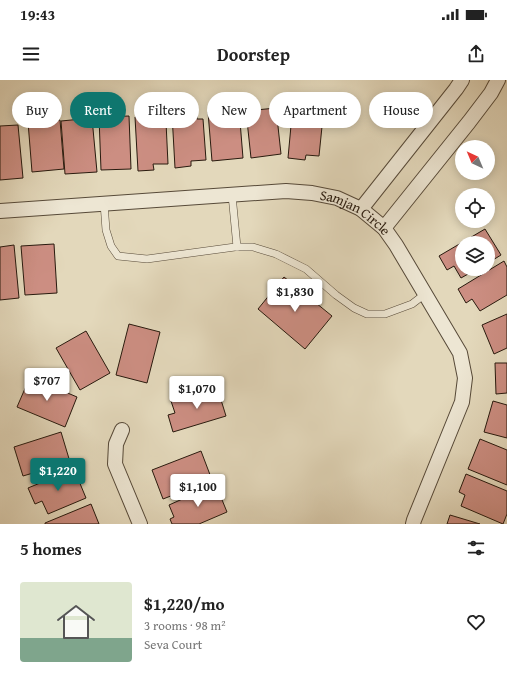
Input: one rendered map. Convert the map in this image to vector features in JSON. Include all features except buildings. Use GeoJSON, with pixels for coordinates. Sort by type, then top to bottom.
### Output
{"type":"FeatureCollection","features":[{"type":"Feature","properties":{"kind":"street"},"geometry":{"type":"LineString","coordinates":[[361,208],[462,80]]}},
{"type":"Feature","properties":{"kind":"street"},"geometry":{"type":"LineString","coordinates":[[384,228],[469,122],[498,80]]}},
{"type":"Feature","properties":{"kind":"street","name":"Samjan Circle"},"geometry":{"type":"LineString","coordinates":[[0,210],[286,191],[312,193],[337,198],[361,208],[384,228],[396,245],[460,352],[465,378],[462,402],[413,524]]}},
{"type":"Feature","properties":{"kind":"street"},"geometry":{"type":"LineString","coordinates":[[122,430],[116,444],[115,464],[140,524]]}},
{"type":"Feature","properties":{"kind":"lane"},"geometry":{"type":"LineString","coordinates":[[232,195],[237,247]]}},
{"type":"Feature","properties":{"kind":"lane"},"geometry":{"type":"LineString","coordinates":[[104,204],[106,230],[111,246],[118,256],[147,259],[237,247],[253,247],[276,254],[306,269],[354,308],[367,314],[385,314],[412,304],[425,294]]}}]}
